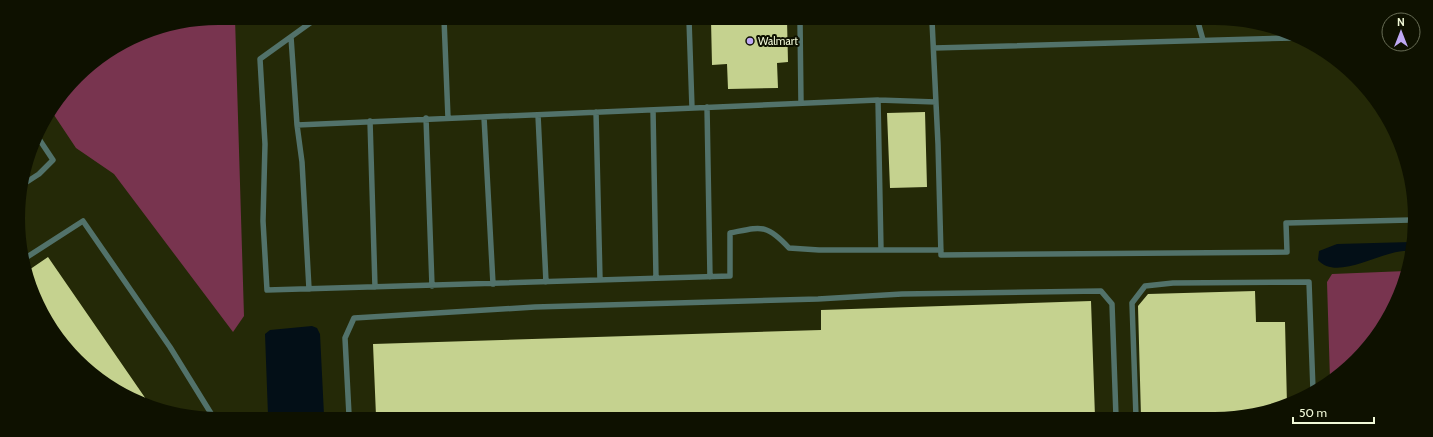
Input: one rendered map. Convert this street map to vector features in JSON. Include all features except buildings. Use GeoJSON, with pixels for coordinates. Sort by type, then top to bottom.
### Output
{"type":"FeatureCollection","features":[{"type":"Feature","properties":{"kind":"lane"},"geometry":{"type":"LineString","coordinates":[[307,25],[260,59],[265,144],[263,221],[267,290],[730,276],[730,233],[762,228],[776,234],[789,248],[819,250],[941,250]]}},
{"type":"Feature","properties":{"kind":"lane"},"geometry":{"type":"LineString","coordinates":[[444,25],[448,118]]}},
{"type":"Feature","properties":{"kind":"lane"},"geometry":{"type":"LineString","coordinates":[[689,25],[692,108]]}},
{"type":"Feature","properties":{"kind":"lane"},"geometry":{"type":"LineString","coordinates":[[800,25],[801,103]]}},
{"type":"Feature","properties":{"kind":"lane"},"geometry":{"type":"LineString","coordinates":[[932,25],[941,255],[1287,252],[1286,223],[1408,220]]}},
{"type":"Feature","properties":{"kind":"lane"},"geometry":{"type":"LineString","coordinates":[[1199,25],[1203,40]]}},
{"type":"Feature","properties":{"kind":"lane"},"geometry":{"type":"LineString","coordinates":[[934,48],[1280,36]]}},
{"type":"Feature","properties":{"kind":"lane"},"geometry":{"type":"LineString","coordinates":[[291,37],[297,125],[302,162],[309,289]]}},
{"type":"Feature","properties":{"kind":"lane"},"geometry":{"type":"LineString","coordinates":[[297,125],[426,118],[538,115],[878,100],[936,102]]}},
{"type":"Feature","properties":{"kind":"lane"},"geometry":{"type":"LineString","coordinates":[[878,100],[881,250]]}},
{"type":"Feature","properties":{"kind":"lane"},"geometry":{"type":"LineString","coordinates":[[708,107],[710,277]]}},
{"type":"Feature","properties":{"kind":"lane"},"geometry":{"type":"LineString","coordinates":[[653,110],[656,278]]}},
{"type":"Feature","properties":{"kind":"lane"},"geometry":{"type":"LineString","coordinates":[[596,112],[600,280]]}},
{"type":"Feature","properties":{"kind":"lane"},"geometry":{"type":"LineString","coordinates":[[538,115],[546,282]]}},
{"type":"Feature","properties":{"kind":"lane"},"geometry":{"type":"LineString","coordinates":[[484,117],[493,284]]}},
{"type":"Feature","properties":{"kind":"lane"},"geometry":{"type":"LineString","coordinates":[[426,118],[432,286]]}},
{"type":"Feature","properties":{"kind":"lane"},"geometry":{"type":"LineString","coordinates":[[370,121],[375,287]]}},
{"type":"Feature","properties":{"kind":"lane"},"geometry":{"type":"LineString","coordinates":[[29,180],[39,174],[53,160],[41,142]]}},
{"type":"Feature","properties":{"kind":"lane"},"geometry":{"type":"LineString","coordinates":[[29,256],[82,221],[170,347],[210,412]]}},
{"type":"Feature","properties":{"kind":"lane"},"geometry":{"type":"LineString","coordinates":[[1136,412],[1132,302],[1144,286],[1173,283],[1309,282],[1313,385]]}},
{"type":"Feature","properties":{"kind":"lane"},"geometry":{"type":"LineString","coordinates":[[349,412],[345,338],[354,318],[535,307],[818,299],[902,294],[1101,291],[1112,304],[1116,412]]}},
{"type":"Feature","properties":{"kind":"shaded area"},"geometry":{"type":"Polygon","coordinates":[[[206,25],[235,25],[244,316],[233,332],[114,174],[76,148],[55,116],[73,91],[101,65],[133,45],[156,35],[206,25]]]}},
{"type":"Feature","properties":{"kind":"shaded area"},"geometry":{"type":"Polygon","coordinates":[[[1406,242],[1405,251],[1389,254],[1350,266],[1337,268],[1327,266],[1318,260],[1319,251],[1337,244],[1406,242]]]}},
{"type":"Feature","properties":{"kind":"shaded area"},"geometry":{"type":"Polygon","coordinates":[[[1400,271],[1388,304],[1375,326],[1360,346],[1330,374],[1327,282],[1332,274],[1400,271]]]}},
{"type":"Feature","properties":{"kind":"shaded area"},"geometry":{"type":"Polygon","coordinates":[[[312,326],[317,328],[320,334],[324,412],[268,412],[265,334],[270,330],[312,326]]]}},
{"type":"Feature","properties":{"kind":"place","name":"Walmart"},"geometry":{"type":"Point","coordinates":[750,41]}}]}
